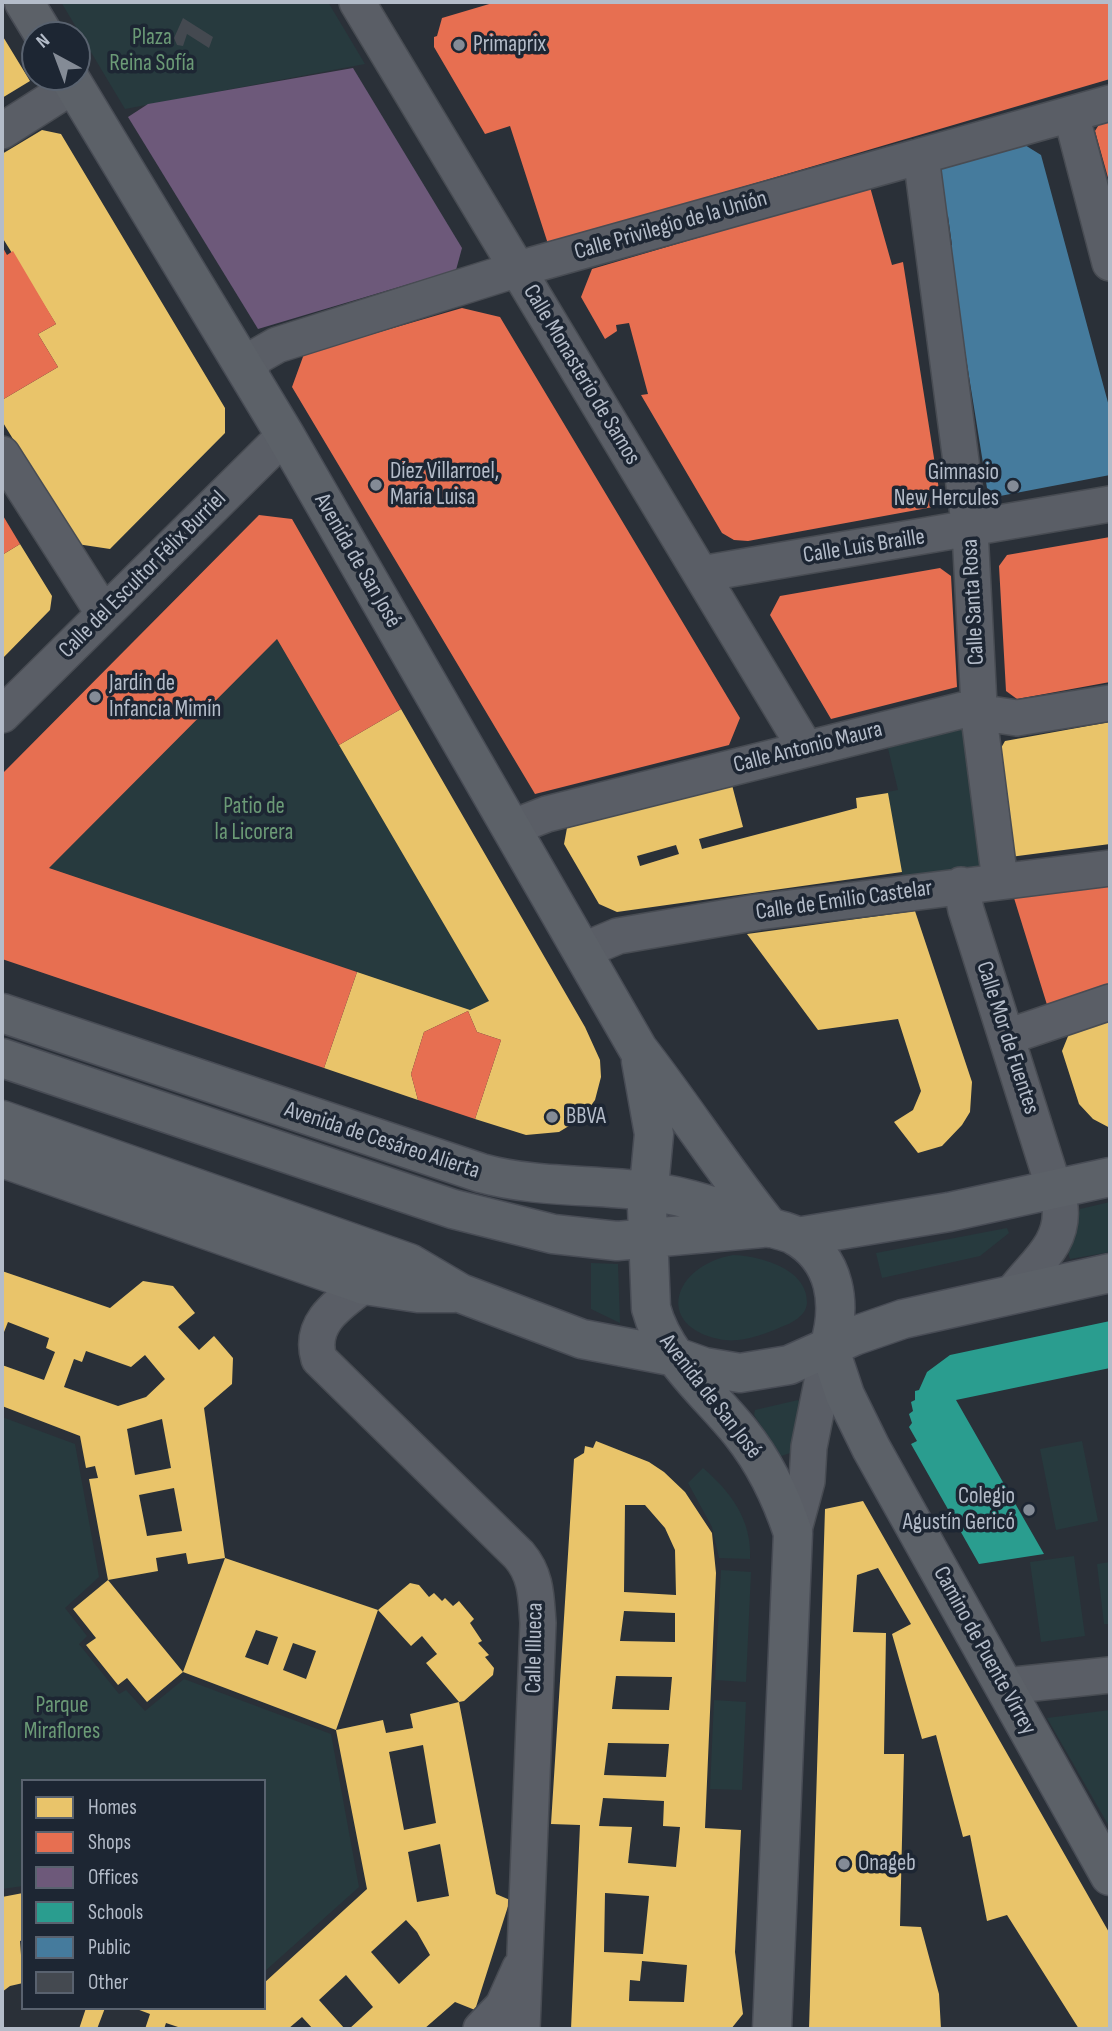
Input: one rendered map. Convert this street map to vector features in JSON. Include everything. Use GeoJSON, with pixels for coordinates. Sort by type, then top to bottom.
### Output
{"type":"FeatureCollection","features":[{"type":"Feature","properties":{"kind":"main road"},"geometry":{"type":"LineString","coordinates":[[24,2],[36,21]]}},
{"type":"Feature","properties":{"kind":"main road","name":"Avenida de San José"},"geometry":{"type":"LineString","coordinates":[[78,91],[285,435],[638,1049],[672,1092],[721,1166],[783,1232],[818,1256],[836,1291],[835,1327],[829,1347]]}},
{"type":"Feature","properties":{"kind":"main road","name":"Avenida de Cesáreo Alierta"},"geometry":{"type":"LineString","coordinates":[[2,1013],[481,1173],[556,1186],[648,1191],[730,1210],[783,1232]]}},
{"type":"Feature","properties":{"kind":"main road","name":"Avenida de San José"},"geometry":{"type":"LineString","coordinates":[[638,1049],[654,1135],[648,1191],[650,1308],[660,1336],[759,1458],[777,1491],[793,1533],[772,2029]]}},
{"type":"Feature","properties":{"kind":"main road","name":"Avenida de Cesáreo Alierta"},"geometry":{"type":"LineString","coordinates":[[2,1058],[480,1217],[585,1239],[648,1240],[722,1230],[783,1232],[949,1212],[1110,1177]]}},
{"type":"Feature","properties":{"kind":"main road"},"geometry":{"type":"LineString","coordinates":[[2,1120],[409,1263],[460,1293],[582,1339],[676,1357],[705,1367],[740,1373],[789,1365],[903,1319],[1110,1273]]}},
{"type":"Feature","properties":{"kind":"main road"},"geometry":{"type":"LineString","coordinates":[[2,1158],[364,1285],[418,1293],[460,1293]]}},
{"type":"Feature","properties":{"kind":"main road","name":"Camino de Puente Virrey"},"geometry":{"type":"LineString","coordinates":[[829,1347],[845,1395],[871,1448],[1110,1876]]}},
{"type":"Feature","properties":{"kind":"street","name":"Calle Monasterio de Samos"},"geometry":{"type":"LineString","coordinates":[[364,3],[518,269],[806,749]]}},
{"type":"Feature","properties":{"kind":"street"},"geometry":{"type":"LineString","coordinates":[[2,131],[58,91]]}},
{"type":"Feature","properties":{"kind":"street","name":"Calle Privilegio de la Unión"},"geometry":{"type":"LineString","coordinates":[[248,375],[256,357],[278,345],[518,269],[1110,103]]}},
{"type":"Feature","properties":{"kind":"street"},"geometry":{"type":"LineString","coordinates":[[1071,114],[1110,263]]}},
{"type":"Feature","properties":{"kind":"street","name":"Calle Santa Rosa"},"geometry":{"type":"LineString","coordinates":[[920,156],[970,530],[980,711],[1000,881]]}},
{"type":"Feature","properties":{"kind":"street","name":"Calle del Escultor Félix Burriel"},"geometry":{"type":"LineString","coordinates":[[3,713],[285,435]]}},
{"type":"Feature","properties":{"kind":"street"},"geometry":{"type":"LineString","coordinates":[[2,454],[104,614]]}},
{"type":"Feature","properties":{"kind":"street","name":"Calle Luis Braille"},"geometry":{"type":"LineString","coordinates":[[701,574],[1110,504]]}},
{"type":"Feature","properties":{"kind":"street","name":"Calle Antonio Maura"},"geometry":{"type":"LineString","coordinates":[[511,828],[547,814],[962,710],[1017,718],[1110,703]]}},
{"type":"Feature","properties":{"kind":"street","name":"Calle de Emilio Castelar"},"geometry":{"type":"LineString","coordinates":[[582,951],[618,936],[758,912],[1110,868]]}},
{"type":"Feature","properties":{"kind":"street","name":"Calle Mor de Fuentes"},"geometry":{"type":"LineString","coordinates":[[961,886],[966,911],[1056,1189]]}},
{"type":"Feature","properties":{"kind":"street"},"geometry":{"type":"LineString","coordinates":[[1007,1037],[1110,1002]]}},
{"type":"Feature","properties":{"kind":"street"},"geometry":{"type":"LineString","coordinates":[[1013,1294],[1058,1236],[1061,1220],[1056,1189]]}},
{"type":"Feature","properties":{"kind":"street","name":"Calle Illueca"},"geometry":{"type":"LineString","coordinates":[[310,1266],[324,1317],[316,1350],[325,1367],[519,1555],[533,1576],[538,1623],[522,2029]]}},
{"type":"Feature","properties":{"kind":"street"},"geometry":{"type":"LineString","coordinates":[[324,1317],[364,1285]]}},
{"type":"Feature","properties":{"kind":"street","name":"Avenida de San José"},"geometry":{"type":"LineString","coordinates":[[793,1533],[807,1481],[809,1447],[829,1347]]}},
{"type":"Feature","properties":{"kind":"street"},"geometry":{"type":"LineString","coordinates":[[1005,1686],[1110,1675]]}},
{"type":"Feature","properties":{"kind":"street"},"geometry":{"type":"LineString","coordinates":[[481,2029],[502,2006],[525,1955]]}},
{"type":"Feature","properties":{"kind":"green space","name":"Plaza Reina Sofía"},"geometry":{"type":"Polygon","coordinates":[[[61,2],[328,2],[365,64],[125,109],[91,52],[91,21],[72,21],[61,2]]]}},
{"type":"Feature","properties":{"kind":"green space","name":"Patio de la Licorera"},"geometry":{"type":"Polygon","coordinates":[[[277,639],[489,1001],[470,1010],[49,868],[277,639]]]}},
{"type":"Feature","properties":{"kind":"green space"},"geometry":{"type":"Polygon","coordinates":[[[974,722],[989,872],[905,889],[887,792],[898,790],[885,736],[974,722]]]}},
{"type":"Feature","properties":{"kind":"green space"},"geometry":{"type":"Polygon","coordinates":[[[1110,1202],[1110,1252],[1070,1259],[1067,1249],[1080,1209],[1110,1202]]]}},
{"type":"Feature","properties":{"kind":"green space"},"geometry":{"type":"Polygon","coordinates":[[[1007,1228],[1009,1233],[980,1256],[882,1278],[876,1253],[1007,1228]]]}},
{"type":"Feature","properties":{"kind":"green space"},"geometry":{"type":"Polygon","coordinates":[[[733,1255],[768,1261],[791,1273],[800,1281],[805,1291],[807,1303],[801,1315],[767,1333],[735,1340],[719,1339],[699,1332],[686,1322],[679,1310],[679,1296],[685,1283],[696,1271],[712,1261],[733,1255]]]}},
{"type":"Feature","properties":{"kind":"green space"},"geometry":{"type":"Polygon","coordinates":[[[591,1263],[618,1264],[620,1323],[591,1309],[591,1263]]]}},
{"type":"Feature","properties":{"kind":"green space"},"geometry":{"type":"Polygon","coordinates":[[[798,1400],[801,1403],[796,1451],[781,1456],[754,1415],[755,1410],[798,1400]]]}},
{"type":"Feature","properties":{"kind":"green space","name":"Parque Miraflores"},"geometry":{"type":"Polygon","coordinates":[[[2,1417],[75,1444],[99,1577],[65,1608],[87,1636],[79,1644],[119,1694],[126,1690],[145,1711],[184,1679],[331,1734],[359,1887],[266,1970],[266,1779],[21,1779],[21,1886],[2,1889],[2,1417]]]}},
{"type":"Feature","properties":{"kind":"green space"},"geometry":{"type":"Polygon","coordinates":[[[1082,1441],[1098,1521],[1056,1530],[1040,1449],[1082,1441]]]}},
{"type":"Feature","properties":{"kind":"green space"},"geometry":{"type":"Polygon","coordinates":[[[703,1468],[738,1508],[747,1532],[750,1559],[719,1558],[712,1527],[688,1483],[703,1468]]]}},
{"type":"Feature","properties":{"kind":"green space"},"geometry":{"type":"Polygon","coordinates":[[[1074,1556],[1085,1636],[1041,1642],[1030,1562],[1074,1556]]]}},
{"type":"Feature","properties":{"kind":"green space"},"geometry":{"type":"Polygon","coordinates":[[[1110,1562],[1110,1624],[1104,1624],[1097,1564],[1110,1562]]]}},
{"type":"Feature","properties":{"kind":"green space"},"geometry":{"type":"Polygon","coordinates":[[[721,1570],[751,1572],[746,1682],[715,1680],[721,1570]]]}},
{"type":"Feature","properties":{"kind":"green space"},"geometry":{"type":"Polygon","coordinates":[[[714,1700],[746,1702],[742,1790],[710,1789],[714,1700]]]}},
{"type":"Feature","properties":{"kind":"green space"},"geometry":{"type":"Polygon","coordinates":[[[1110,1710],[1110,1828],[1047,1718],[1110,1710]]]}},
{"type":"Feature","properties":{"kind":"building: Homes"},"geometry":{"type":"Polygon","coordinates":[[[2,35],[21,66],[21,86],[2,98],[2,35]]]}},
{"type":"Feature","properties":{"kind":"building: Homes"},"geometry":{"type":"Polygon","coordinates":[[[42,130],[61,134],[225,408],[225,433],[110,549],[77,544],[2,421],[2,400],[58,367],[38,334],[56,324],[2,237],[2,154],[42,130]]]}},
{"type":"Feature","properties":{"kind":"building: Homes"},"geometry":{"type":"Polygon","coordinates":[[[20,544],[52,596],[50,610],[2,659],[2,555],[20,544]]]}},
{"type":"Feature","properties":{"kind":"building: Homes"},"geometry":{"type":"Polygon","coordinates":[[[401,709],[585,1027],[600,1060],[601,1077],[595,1100],[582,1118],[559,1132],[526,1135],[475,1119],[501,1040],[477,1032],[468,1011],[424,1032],[411,1074],[418,1100],[324,1068],[357,972],[470,1010],[489,1001],[339,745],[401,709]]]}},
{"type":"Feature","properties":{"kind":"building: Homes"},"geometry":{"type":"Polygon","coordinates":[[[1110,722],[1110,844],[1010,857],[1001,748],[1005,741],[1110,722]]]}},
{"type":"Feature","properties":{"kind":"building: Homes"},"geometry":{"type":"Polygon","coordinates":[[[732,785],[743,827],[699,839],[702,849],[857,808],[856,798],[888,793],[902,872],[617,912],[599,904],[564,844],[567,828],[732,785]],[[676,845],[637,856],[640,866],[679,854],[676,845]]]}},
{"type":"Feature","properties":{"kind":"building: Homes"},"geometry":{"type":"Polygon","coordinates":[[[915,911],[972,1082],[970,1112],[962,1125],[942,1146],[918,1153],[894,1122],[913,1110],[921,1091],[898,1019],[818,1030],[747,934],[915,911]]]}},
{"type":"Feature","properties":{"kind":"building: Homes"},"geometry":{"type":"Polygon","coordinates":[[[1110,1012],[1110,1128],[1093,1119],[1079,1104],[1062,1051],[1073,1024],[1110,1012]]]}},
{"type":"Feature","properties":{"kind":"building: Homes"},"geometry":{"type":"Polygon","coordinates":[[[2,1271],[110,1308],[143,1281],[173,1286],[195,1313],[178,1327],[199,1350],[214,1336],[233,1358],[232,1384],[204,1408],[225,1558],[188,1564],[186,1553],[156,1558],[158,1571],[108,1580],[89,1479],[98,1478],[95,1466],[86,1468],[80,1436],[2,1406],[2,1365],[44,1380],[55,1352],[46,1348],[49,1338],[8,1322],[2,1337],[2,1271]],[[86,1351],[82,1362],[74,1359],[64,1387],[118,1406],[146,1397],[165,1379],[145,1355],[131,1367],[86,1351]],[[162,1419],[127,1429],[135,1475],[171,1468],[162,1419]],[[174,1488],[139,1495],[147,1536],[182,1531],[174,1488]]]}},
{"type":"Feature","properties":{"kind":"building: Homes"},"geometry":{"type":"Polygon","coordinates":[[[596,1441],[649,1462],[664,1472],[685,1492],[712,1533],[716,1573],[705,1828],[741,1830],[735,1952],[743,2014],[731,2029],[571,2029],[580,1825],[551,1824],[574,1459],[584,1453],[585,1446],[593,1448],[596,1441]],[[625,1505],[624,1592],[676,1595],[675,1550],[665,1528],[645,1505],[625,1505]],[[624,1611],[620,1641],[675,1642],[675,1613],[624,1611]],[[616,1676],[612,1709],[669,1710],[672,1677],[616,1676]],[[608,1743],[604,1775],[666,1777],[669,1744],[608,1743]],[[603,1798],[599,1826],[632,1827],[628,1863],[676,1867],[680,1827],[663,1826],[664,1801],[603,1798]],[[605,1893],[604,1952],[643,1954],[649,1896],[605,1893]],[[642,1961],[640,1981],[630,1980],[629,2001],[684,2002],[687,1965],[642,1961]]]}},
{"type":"Feature","properties":{"kind":"building: Homes"},"geometry":{"type":"Polygon","coordinates":[[[863,1501],[1110,1934],[1110,2029],[1079,2029],[1007,1915],[987,1921],[970,1835],[963,1837],[936,1735],[922,1739],[892,1634],[911,1624],[878,1568],[857,1575],[853,1632],[886,1633],[884,1754],[904,1754],[900,1926],[921,1927],[939,1994],[941,2029],[809,2029],[825,1509],[863,1501]]]}},
{"type":"Feature","properties":{"kind":"building: Homes"},"geometry":{"type":"Polygon","coordinates":[[[225,1558],[378,1610],[336,1730],[183,1672],[225,1558]],[[256,1630],[245,1657],[268,1665],[278,1637],[256,1630]],[[293,1643],[283,1670],[306,1679],[316,1651],[293,1643]]]}},
{"type":"Feature","properties":{"kind":"building: Homes"},"geometry":{"type":"Polygon","coordinates":[[[108,1580],[183,1672],[147,1702],[127,1678],[118,1685],[86,1645],[96,1638],[73,1609],[108,1580]]]}},
{"type":"Feature","properties":{"kind":"building: Homes"},"geometry":{"type":"Polygon","coordinates":[[[410,1583],[419,1585],[429,1597],[434,1593],[453,1606],[459,1601],[474,1619],[470,1623],[482,1641],[478,1643],[489,1655],[485,1657],[494,1668],[493,1675],[464,1701],[459,1702],[426,1663],[437,1654],[422,1636],[411,1646],[378,1610],[410,1583]]]}},
{"type":"Feature","properties":{"kind":"building: Homes"},"geometry":{"type":"Polygon","coordinates":[[[459,1702],[496,1894],[510,1900],[475,2010],[455,2002],[424,2029],[349,2029],[373,2007],[346,1975],[319,2000],[345,2029],[313,2029],[302,2017],[288,2029],[184,2029],[166,2023],[164,2029],[145,2029],[150,2014],[139,2010],[266,2010],[266,1981],[367,1889],[336,1730],[383,1720],[386,1733],[413,1728],[410,1714],[459,1702]],[[423,1745],[389,1752],[404,1830],[436,1823],[423,1745]],[[440,1844],[408,1852],[417,1902],[449,1896],[440,1844]],[[406,1920],[371,1952],[399,1984],[430,1955],[417,1932],[406,1920]]]}},
{"type":"Feature","properties":{"kind":"building: Homes"},"geometry":{"type":"Polygon","coordinates":[[[21,1893],[21,1983],[10,1986],[2,1992],[2,1897],[21,1893]]]}},
{"type":"Feature","properties":{"kind":"building: Homes"},"geometry":{"type":"Polygon","coordinates":[[[85,2010],[104,2010],[97,2029],[79,2029],[85,2010]]]}},
{"type":"Feature","properties":{"kind":"building: Shops"},"geometry":{"type":"Polygon","coordinates":[[[496,2],[1110,2],[1110,79],[548,244],[510,126],[485,134],[434,47],[434,37],[437,36],[442,18],[496,2]]]}},
{"type":"Feature","properties":{"kind":"building: Shops"},"geometry":{"type":"Polygon","coordinates":[[[1110,116],[1109,181],[1095,131],[1103,118],[1110,116]]]}},
{"type":"Feature","properties":{"kind":"building: Shops"},"geometry":{"type":"Polygon","coordinates":[[[870,187],[892,265],[903,262],[940,496],[933,507],[748,541],[734,540],[722,533],[641,395],[648,394],[629,323],[616,325],[617,331],[605,339],[581,297],[592,269],[870,187]]]}},
{"type":"Feature","properties":{"kind":"building: Shops"},"geometry":{"type":"Polygon","coordinates":[[[2,246],[7,255],[13,251],[56,324],[38,334],[58,367],[2,400],[2,246]]]}},
{"type":"Feature","properties":{"kind":"building: Shops"},"geometry":{"type":"Polygon","coordinates":[[[462,308],[500,317],[740,718],[729,745],[535,794],[292,387],[304,354],[462,308]]]}},
{"type":"Feature","properties":{"kind":"building: Shops"},"geometry":{"type":"Polygon","coordinates":[[[2,514],[20,544],[2,555],[2,514]]]}},
{"type":"Feature","properties":{"kind":"building: Shops"},"geometry":{"type":"Polygon","coordinates":[[[259,515],[292,519],[401,709],[339,745],[277,639],[49,868],[357,972],[324,1068],[2,959],[2,774],[259,515]]]}},
{"type":"Feature","properties":{"kind":"building: Shops"},"geometry":{"type":"Polygon","coordinates":[[[1110,537],[1110,682],[1017,699],[1006,691],[999,566],[1007,555],[1110,537]]]}},
{"type":"Feature","properties":{"kind":"building: Shops"},"geometry":{"type":"Polygon","coordinates":[[[940,568],[951,576],[957,687],[831,719],[770,615],[780,596],[940,568]]]}},
{"type":"Feature","properties":{"kind":"building: Shops"},"geometry":{"type":"Polygon","coordinates":[[[1110,886],[1110,988],[1048,1008],[1014,898],[1110,886]]]}},
{"type":"Feature","properties":{"kind":"building: Shops"},"geometry":{"type":"Polygon","coordinates":[[[468,1011],[477,1032],[501,1040],[475,1119],[418,1100],[411,1074],[424,1032],[468,1011]]]}},
{"type":"Feature","properties":{"kind":"building: Offices"},"geometry":{"type":"Polygon","coordinates":[[[353,68],[462,248],[456,270],[258,329],[128,117],[148,104],[353,68]]]}},
{"type":"Feature","properties":{"kind":"building: Schools"},"geometry":{"type":"Polygon","coordinates":[[[1110,1321],[1110,1368],[956,1400],[1044,1554],[979,1564],[911,1444],[917,1441],[909,1427],[912,1423],[909,1414],[913,1411],[911,1402],[915,1400],[915,1391],[919,1390],[927,1372],[950,1355],[1110,1321]]]}},
{"type":"Feature","properties":{"kind":"building: Public"},"geometry":{"type":"Polygon","coordinates":[[[1020,142],[1041,155],[1110,410],[1110,475],[1000,496],[987,488],[948,246],[952,245],[948,216],[943,218],[936,168],[1020,142]]]}},
{"type":"Feature","properties":{"kind":"building: Other"},"geometry":{"type":"Polygon","coordinates":[[[183,18],[213,37],[209,48],[187,34],[183,46],[177,45],[174,38],[183,18]]]}},
{"type":"Feature","properties":{"kind":"place","name":"Primaprix"},"geometry":{"type":"Point","coordinates":[459,45]}},
{"type":"Feature","properties":{"kind":"place","name":"Díez Villarroel, María Luisa"},"geometry":{"type":"Point","coordinates":[376,485]}},
{"type":"Feature","properties":{"kind":"place","name":"Gimnasio New Hercules"},"geometry":{"type":"Point","coordinates":[1013,486]}},
{"type":"Feature","properties":{"kind":"place","name":"Jardín de Infancia Mimín"},"geometry":{"type":"Point","coordinates":[95,697]}},
{"type":"Feature","properties":{"kind":"place","name":"BBVA"},"geometry":{"type":"Point","coordinates":[552,1117]}},
{"type":"Feature","properties":{"kind":"place","name":"Colegio Agustín Gericó"},"geometry":{"type":"Point","coordinates":[1029,1510]}},
{"type":"Feature","properties":{"kind":"place","name":"Onageb"},"geometry":{"type":"Point","coordinates":[844,1864]}}]}
